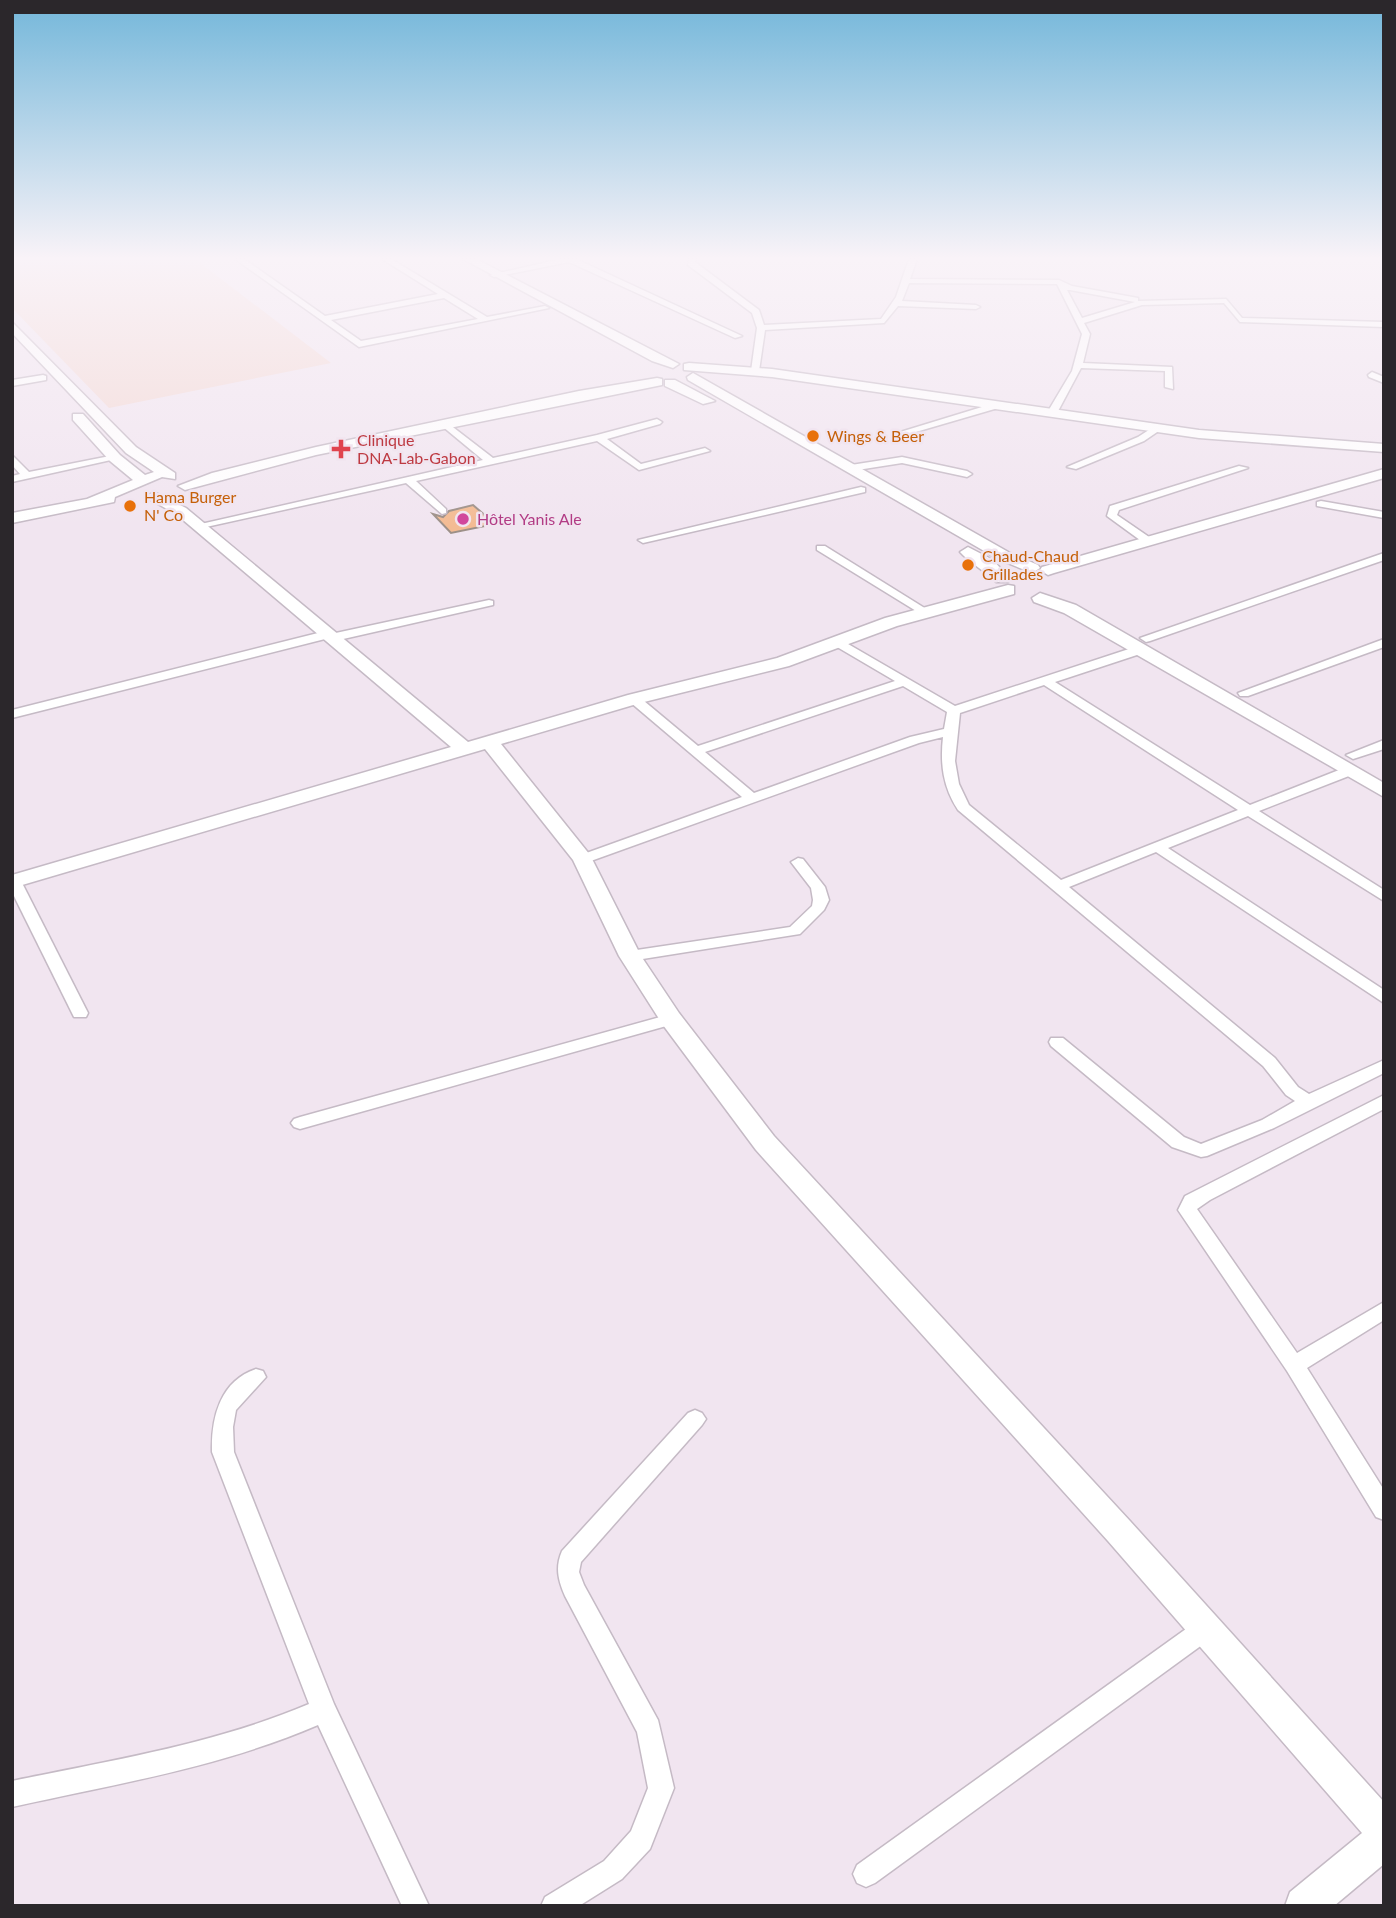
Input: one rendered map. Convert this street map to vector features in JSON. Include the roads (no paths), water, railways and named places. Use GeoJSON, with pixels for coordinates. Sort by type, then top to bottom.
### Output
{"type":"FeatureCollection","features":[{"type":"Feature","properties":{"kind":"main road"},"geometry":{"type":"LineString","coordinates":[[663,382],[693,392],[986,563],[1005,584]]}},
{"type":"Feature","properties":{"kind":"main road"},"geometry":{"type":"LineString","coordinates":[[12,518],[93,501]]}},
{"type":"Feature","properties":{"kind":"street"},"geometry":{"type":"LineString","coordinates":[[16,349],[114,458],[139,482]]}},
{"type":"Feature","properties":{"kind":"street"},"geometry":{"type":"LineString","coordinates":[[34,349],[131,450],[178,482],[181,511]]}},
{"type":"Feature","properties":{"kind":"street"},"geometry":{"type":"LineString","coordinates":[[609,349],[663,382]]}},
{"type":"Feature","properties":{"kind":"street"},"geometry":{"type":"LineString","coordinates":[[637,349],[691,372],[850,468],[1004,556],[1040,569],[1067,585],[1143,644],[1351,763],[1384,773]]}},
{"type":"Feature","properties":{"kind":"street"},"geometry":{"type":"LineString","coordinates":[[755,371],[758,349]]}},
{"type":"Feature","properties":{"kind":"street"},"geometry":{"type":"LineString","coordinates":[[1052,413],[1078,365],[1082,349]]}},
{"type":"Feature","properties":{"kind":"street"},"geometry":{"type":"LineString","coordinates":[[614,387],[650,367],[673,364]]}},
{"type":"Feature","properties":{"kind":"street"},"geometry":{"type":"LineString","coordinates":[[1078,365],[1165,368],[1169,369],[1170,387]]}},
{"type":"Feature","properties":{"kind":"street"},"geometry":{"type":"LineString","coordinates":[[93,501],[139,482],[178,482],[614,387],[663,382],[691,372],[755,371],[1158,428],[1251,439],[1384,448]]}},
{"type":"Feature","properties":{"kind":"street"},"geometry":{"type":"LineString","coordinates":[[1372,375],[1384,380]]}},
{"type":"Feature","properties":{"kind":"street"},"geometry":{"type":"LineString","coordinates":[[12,383],[43,378]]}},
{"type":"Feature","properties":{"kind":"street"},"geometry":{"type":"LineString","coordinates":[[902,433],[995,406]]}},
{"type":"Feature","properties":{"kind":"street"},"geometry":{"type":"LineString","coordinates":[[197,526],[599,438],[657,422]]}},
{"type":"Feature","properties":{"kind":"street"},"geometry":{"type":"LineString","coordinates":[[446,424],[491,462]]}},
{"type":"Feature","properties":{"kind":"street"},"geometry":{"type":"LineString","coordinates":[[1072,467],[1141,439],[1158,428]]}},
{"type":"Feature","properties":{"kind":"street"},"geometry":{"type":"LineString","coordinates":[[599,438],[639,467],[705,451]]}},
{"type":"Feature","properties":{"kind":"street"},"geometry":{"type":"LineString","coordinates":[[12,457],[27,476]]}},
{"type":"Feature","properties":{"kind":"street"},"geometry":{"type":"LineString","coordinates":[[12,479],[114,458]]}},
{"type":"Feature","properties":{"kind":"street"},"geometry":{"type":"LineString","coordinates":[[850,468],[902,460],[967,474]]}},
{"type":"Feature","properties":{"kind":"street"},"geometry":{"type":"LineString","coordinates":[[1147,541],[1116,520],[1112,516],[1114,509],[1243,468]]}},
{"type":"Feature","properties":{"kind":"street"},"geometry":{"type":"LineString","coordinates":[[1005,584],[1012,571],[1040,569],[1147,541],[1384,472]]}},
{"type":"Feature","properties":{"kind":"street"},"geometry":{"type":"LineString","coordinates":[[409,480],[442,511]]}},
{"type":"Feature","properties":{"kind":"street"},"geometry":{"type":"LineString","coordinates":[[139,482],[134,491],[181,511],[328,637],[464,748]]}},
{"type":"Feature","properties":{"kind":"street"},"geometry":{"type":"LineString","coordinates":[[93,501],[150,496],[178,482]]}},
{"type":"Feature","properties":{"kind":"street"},"geometry":{"type":"LineString","coordinates":[[1040,598],[1067,585],[1384,484]]}},
{"type":"Feature","properties":{"kind":"street"},"geometry":{"type":"LineString","coordinates":[[643,540],[861,490]]}},
{"type":"Feature","properties":{"kind":"street"},"geometry":{"type":"LineString","coordinates":[[1321,503],[1384,515]]}},
{"type":"Feature","properties":{"kind":"street"},"geometry":{"type":"LineString","coordinates":[[821,548],[925,612]]}},
{"type":"Feature","properties":{"kind":"street"},"geometry":{"type":"LineString","coordinates":[[836,641],[954,711],[1384,556]]}},
{"type":"Feature","properties":{"kind":"street"},"geometry":{"type":"LineString","coordinates":[[80,1013],[13,881],[634,699],[783,662],[836,641],[1005,584],[1070,609],[1244,693],[1351,763],[1384,791]]}},
{"type":"Feature","properties":{"kind":"street"},"geometry":{"type":"LineString","coordinates":[[12,715],[328,637],[489,603]]}},
{"type":"Feature","properties":{"kind":"street"},"geometry":{"type":"LineString","coordinates":[[1244,693],[1384,643]]}},
{"type":"Feature","properties":{"kind":"street"},"geometry":{"type":"LineString","coordinates":[[1044,680],[1384,897]]}},
{"type":"Feature","properties":{"kind":"street"},"geometry":{"type":"LineString","coordinates":[[696,751],[904,682]]}},
{"type":"Feature","properties":{"kind":"street"},"geometry":{"type":"LineString","coordinates":[[634,699],[753,799]]}},
{"type":"Feature","properties":{"kind":"street"},"geometry":{"type":"LineString","coordinates":[[954,711],[949,732],[947,769],[956,797],[963,807],[1269,1062],[1292,1091],[1308,1102]]}},
{"type":"Feature","properties":{"kind":"street"},"geometry":{"type":"LineString","coordinates":[[583,859],[915,740],[949,732]]}},
{"type":"Feature","properties":{"kind":"street"},"geometry":{"type":"LineString","coordinates":[[489,741],[583,859],[630,956],[671,1019],[765,1143],[1384,1830]]}},
{"type":"Feature","properties":{"kind":"street"},"geometry":{"type":"LineString","coordinates":[[1056,887],[1251,812],[1384,744]]}},
{"type":"Feature","properties":{"kind":"street"},"geometry":{"type":"LineString","coordinates":[[1159,848],[1384,998]]}},
{"type":"Feature","properties":{"kind":"street"},"geometry":{"type":"LineString","coordinates":[[630,956],[796,931],[819,907],[821,900],[818,887],[798,862]]}},
{"type":"Feature","properties":{"kind":"street"},"geometry":{"type":"LineString","coordinates":[[300,1122],[671,1019]]}},
{"type":"Feature","properties":{"kind":"street"},"geometry":{"type":"LineString","coordinates":[[1057,1042],[1178,1142],[1201,1151],[1268,1124],[1308,1102],[1371,1075],[1384,1066]]}},
{"type":"Feature","properties":{"kind":"street"},"geometry":{"type":"LineString","coordinates":[[1384,1101],[1192,1201],[1187,1210],[1294,1365],[1384,1510]]}},
{"type":"Feature","properties":{"kind":"street"},"geometry":{"type":"LineString","coordinates":[[1294,1365],[1384,1310]]}},
{"type":"Feature","properties":{"kind":"street"},"geometry":{"type":"LineString","coordinates":[[256,1377],[229,1401],[222,1416],[223,1452],[324,1710],[416,1906]]}},
{"type":"Feature","properties":{"kind":"street"},"geometry":{"type":"LineString","coordinates":[[554,1906],[613,1870],[641,1840],[661,1788],[649,1730],[573,1588],[568,1572],[570,1558],[695,1419]]}},
{"type":"Feature","properties":{"kind":"street"},"geometry":{"type":"LineString","coordinates":[[866,1874],[1205,1629]]}},
{"type":"Feature","properties":{"kind":"street"},"geometry":{"type":"LineString","coordinates":[[12,1794],[216,1749],[284,1729],[324,1710]]}},
{"type":"Feature","properties":{"kind":"street"},"geometry":{"type":"LineString","coordinates":[[1304,1906],[1384,1839]]}},
{"type":"Feature","properties":{"kind":"place","name":"Wings & Beer"},"geometry":{"type":"Point","coordinates":[813,436]}},
{"type":"Feature","properties":{"kind":"place","name":"Clinique DNA-Lab-Gabon"},"geometry":{"type":"Point","coordinates":[341,449]}},
{"type":"Feature","properties":{"kind":"place","name":"Hama Burger N' Co"},"geometry":{"type":"Point","coordinates":[130,506]}},
{"type":"Feature","properties":{"kind":"place","name":"Hôtel Yanis Ale"},"geometry":{"type":"Point","coordinates":[463,519]}},
{"type":"Feature","properties":{"kind":"place","name":"Chaud-Chaud Grillades"},"geometry":{"type":"Point","coordinates":[968,565]}}]}
